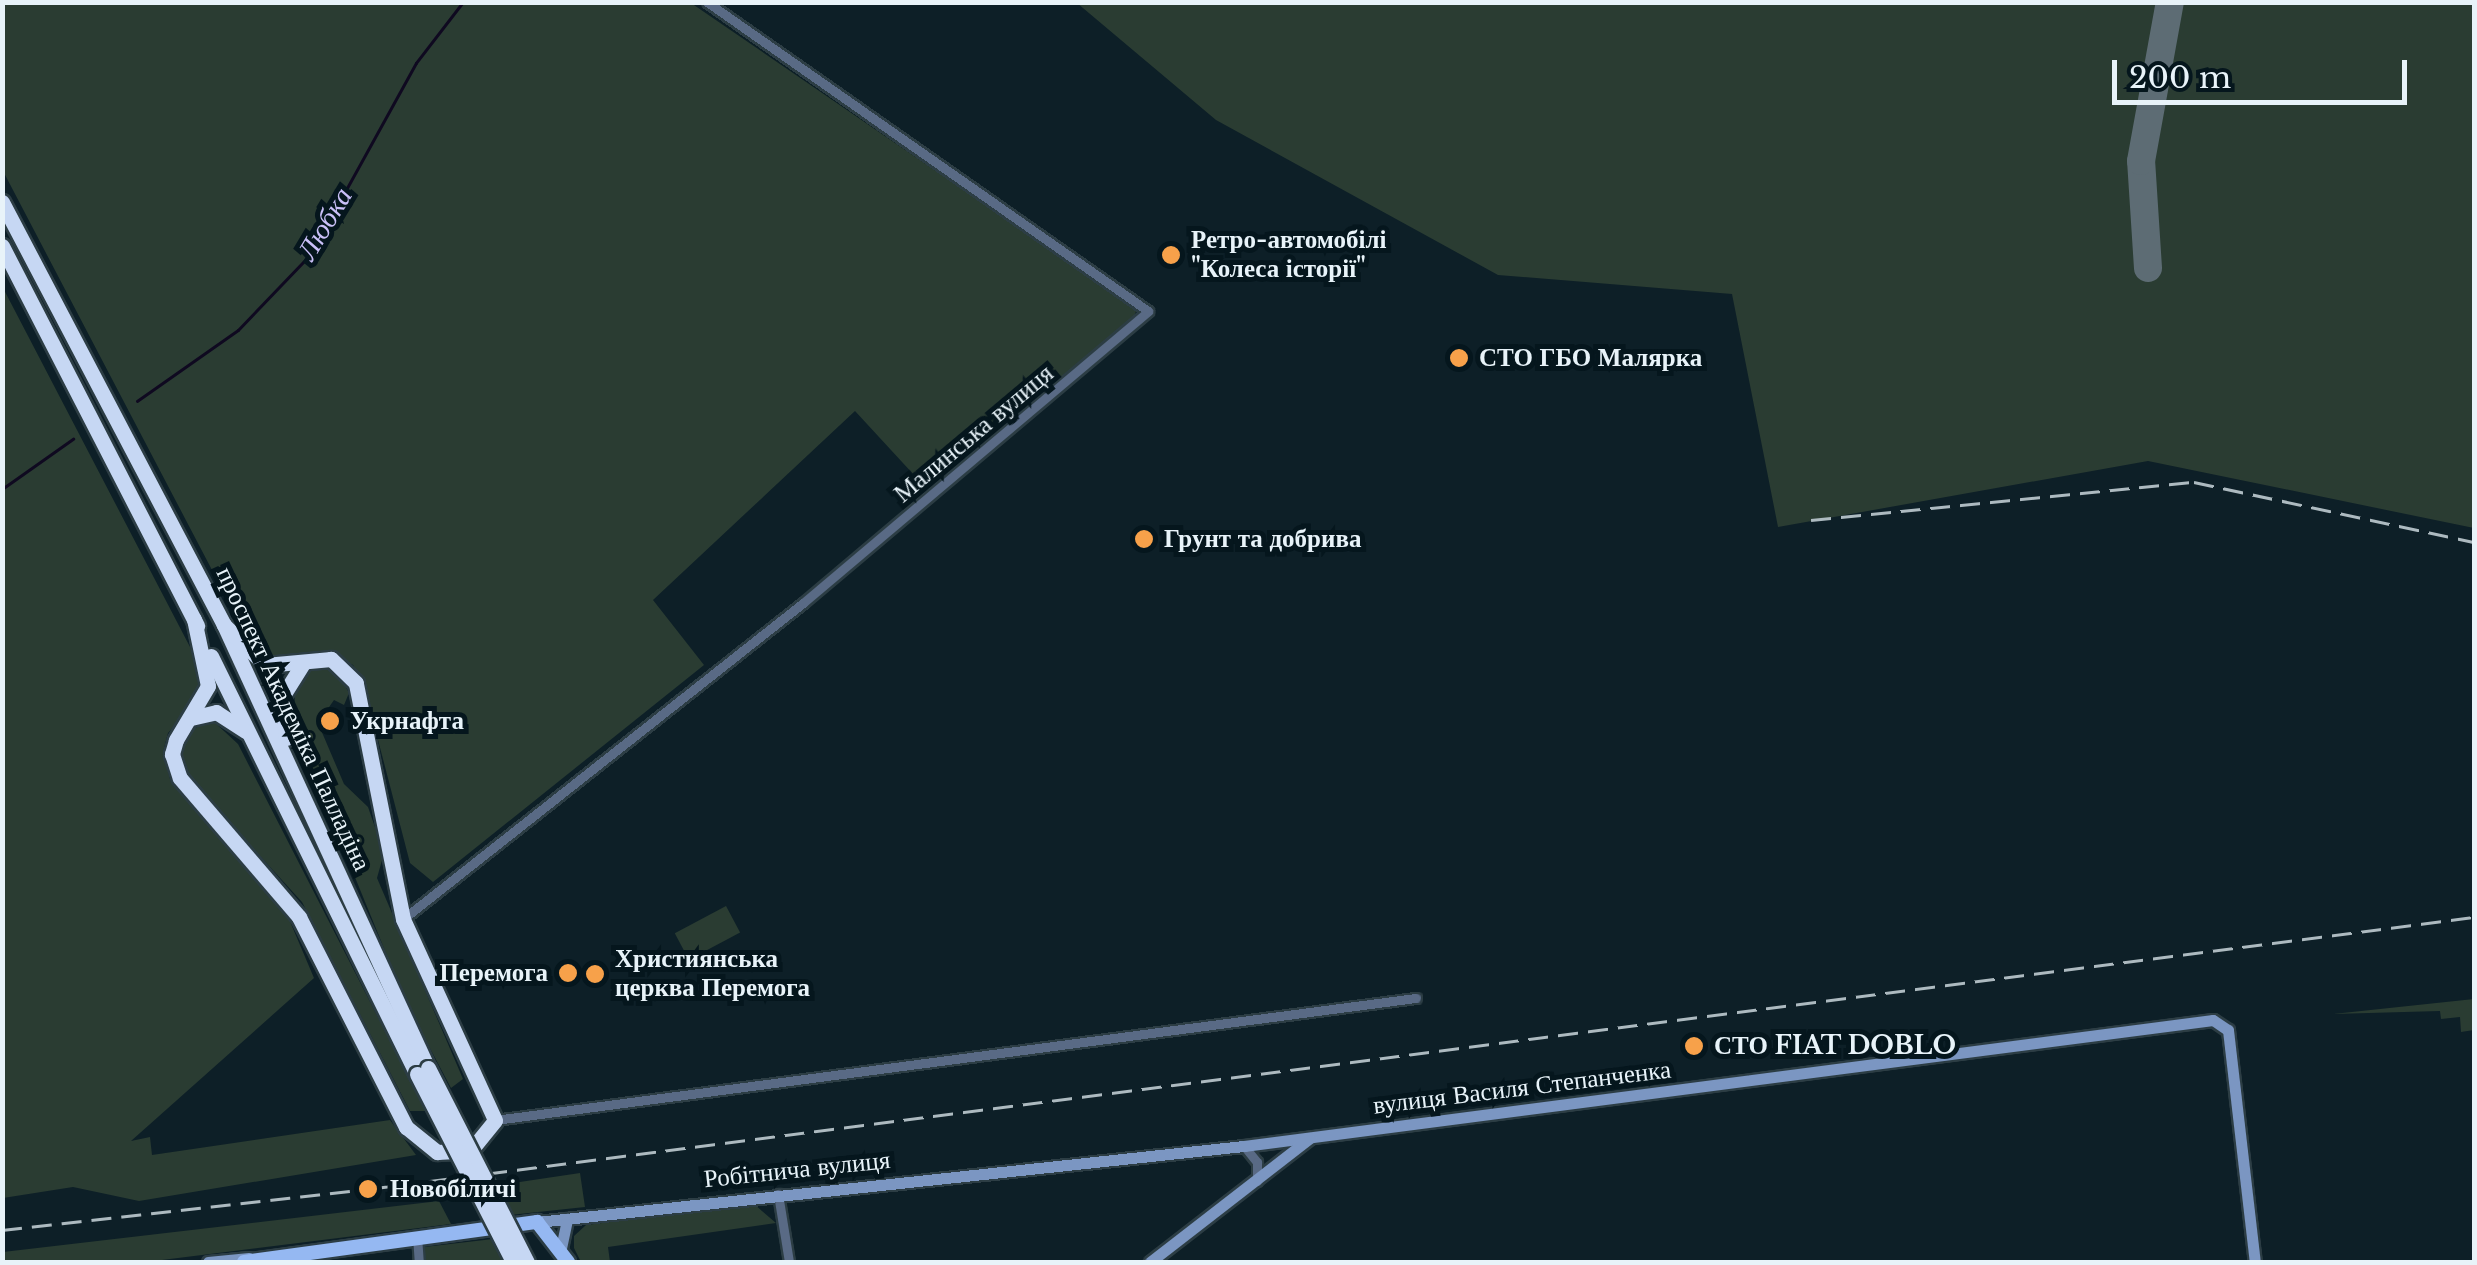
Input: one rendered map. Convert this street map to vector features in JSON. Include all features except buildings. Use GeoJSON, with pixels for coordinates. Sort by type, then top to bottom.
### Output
{"type":"FeatureCollection","features":[{"type":"Feature","properties":{"kind":"highway","name":"проспект Академіка Палладіна"},"geometry":{"type":"LineString","coordinates":[[2,202],[224,625],[290,760],[422,1071],[527,1262]]}},
{"type":"Feature","properties":{"kind":"highway","name":"проспект Академіка Палладіна"},"geometry":{"type":"LineString","coordinates":[[2,246],[422,1071],[513,1262]]}},
{"type":"Feature","properties":{"kind":"highway"},"geometry":{"type":"LineString","coordinates":[[194,619],[209,674],[172,754],[180,778],[299,917],[406,1128],[437,1152],[454,1153],[484,1140],[496,1120],[403,919],[356,682],[331,659],[265,665],[224,625]]}},
{"type":"Feature","properties":{"kind":"highway"},"geometry":{"type":"LineString","coordinates":[[290,760],[282,697],[303,664]]}},
{"type":"Feature","properties":{"kind":"highway"},"geometry":{"type":"LineString","coordinates":[[191,718],[228,716],[254,743]]}},
{"type":"Feature","properties":{"kind":"main road","name":"Робітнича вулиця"},"geometry":{"type":"LineString","coordinates":[[253,1260],[538,1222]]}},
{"type":"Feature","properties":{"kind":"main road"},"geometry":{"type":"LineString","coordinates":[[538,1222],[565,1256]]}},
{"type":"Feature","properties":{"kind":"street","name":"Малинська вулиця"},"geometry":{"type":"LineString","coordinates":[[403,919],[818,591],[1148,311],[707,2]]}},
{"type":"Feature","properties":{"kind":"street"},"geometry":{"type":"LineString","coordinates":[[496,1120],[1416,998]]}},
{"type":"Feature","properties":{"kind":"street","name":"вулиця Василя Степанченка"},"geometry":{"type":"LineString","coordinates":[[1314,1136],[2212,1020],[2228,1030],[2255,1262]]}},
{"type":"Feature","properties":{"kind":"street"},"geometry":{"type":"LineString","coordinates":[[1150,1262],[1314,1136]]}},
{"type":"Feature","properties":{"kind":"street","name":"Робітнича вулиця"},"geometry":{"type":"LineString","coordinates":[[538,1222],[1314,1136]]}},
{"type":"Feature","properties":{"kind":"street"},"geometry":{"type":"LineString","coordinates":[[1244,1146],[1257,1162],[1257,1181]]}},
{"type":"Feature","properties":{"kind":"street"},"geometry":{"type":"LineString","coordinates":[[778,1194],[790,1262]]}},
{"type":"Feature","properties":{"kind":"street"},"geometry":{"type":"LineString","coordinates":[[565,1256],[567,1219]]}},
{"type":"Feature","properties":{"kind":"street"},"geometry":{"type":"LineString","coordinates":[[417,1236],[419,1262]]}},
{"type":"Feature","properties":{"kind":"street"},"geometry":{"type":"LineString","coordinates":[[208,1262],[253,1260]]}},
{"type":"Feature","properties":{"kind":"green space"},"geometry":{"type":"Polygon","coordinates":[[[2,3],[691,3],[1137,309],[1133,319],[926,488],[855,411],[653,600],[704,665],[433,882],[410,863],[363,682],[353,665],[326,651],[270,657],[245,633],[3,171],[2,3]]]}},
{"type":"Feature","properties":{"kind":"green space"},"geometry":{"type":"Polygon","coordinates":[[[1077,3],[2474,3],[2474,528],[2148,461],[1778,527],[1732,294],[1498,275],[1216,120],[1077,3]]]}},
{"type":"Feature","properties":{"kind":"green space"},"geometry":{"type":"Polygon","coordinates":[[[2,286],[201,668],[198,699],[168,733],[163,752],[170,779],[286,912],[314,978],[131,1141],[150,1137],[152,1155],[390,1120],[416,1155],[139,1201],[73,1187],[3,1198],[2,286]]]}},
{"type":"Feature","properties":{"kind":"green space"},"geometry":{"type":"Polygon","coordinates":[[[334,665],[349,693],[344,705],[334,700],[318,723],[344,784],[368,807],[384,853],[377,878],[463,1079],[451,1088],[408,1007],[294,728],[295,684],[316,666],[334,665]]]}},
{"type":"Feature","properties":{"kind":"green space"},"geometry":{"type":"Polygon","coordinates":[[[211,719],[238,744],[426,1111],[410,1111],[302,902],[186,775],[178,754],[185,734],[211,719]]]}},
{"type":"Feature","properties":{"kind":"green space"},"geometry":{"type":"Polygon","coordinates":[[[726,906],[740,932],[689,960],[675,933],[726,906]]]}},
{"type":"Feature","properties":{"kind":"green space"},"geometry":{"type":"Polygon","coordinates":[[[2474,999],[2474,1030],[2461,1032],[2460,1017],[2441,1019],[2440,1011],[2333,1014],[2474,999]]]}},
{"type":"Feature","properties":{"kind":"green space"},"geometry":{"type":"Polygon","coordinates":[[[580,1173],[585,1207],[510,1215],[493,1186],[580,1173]]]}},
{"type":"Feature","properties":{"kind":"green space"},"geometry":{"type":"Polygon","coordinates":[[[439,1201],[451,1224],[146,1262],[3,1262],[3,1252],[439,1201]]]}},
{"type":"Feature","properties":{"kind":"green space"},"geometry":{"type":"Polygon","coordinates":[[[754,1204],[776,1223],[608,1247],[610,1262],[581,1262],[574,1248],[574,1236],[586,1225],[754,1204]]]}},
{"type":"Feature","properties":{"kind":"green space"},"geometry":{"type":"Polygon","coordinates":[[[493,1239],[506,1262],[425,1262],[424,1247],[493,1239]]]}},
{"type":"Feature","properties":{"kind":"waterway","name":"Любка"},"geometry":{"type":"LineString","coordinates":[[137,401],[238,330],[310,255],[416,63],[463,2]]}},
{"type":"Feature","properties":{"kind":"waterway","name":"Любка"},"geometry":{"type":"LineString","coordinates":[[2,489],[73,439]]}},
{"type":"Feature","properties":{"kind":"taxiway"},"geometry":{"type":"LineString","coordinates":[[2148,268],[2141,161],[2170,2]]}},
{"type":"Feature","properties":{"kind":"railway"},"geometry":{"type":"LineString","coordinates":[[1811,520],[2194,482],[2474,542]]}},
{"type":"Feature","properties":{"kind":"railway"},"geometry":{"type":"LineString","coordinates":[[2,1230],[368,1189],[2474,917]]}},
{"type":"Feature","properties":{"kind":"place","name":"Ретро-автомобілі \"Колеса історії\""},"geometry":{"type":"Point","coordinates":[1171,255]}},
{"type":"Feature","properties":{"kind":"place","name":"СТО ГБО Малярка"},"geometry":{"type":"Point","coordinates":[1459,358]}},
{"type":"Feature","properties":{"kind":"place","name":"Грунт та добрива"},"geometry":{"type":"Point","coordinates":[1144,539]}},
{"type":"Feature","properties":{"kind":"place","name":"Укрнафта"},"geometry":{"type":"Point","coordinates":[330,721]}},
{"type":"Feature","properties":{"kind":"place","name":"Перемога"},"geometry":{"type":"Point","coordinates":[568,973]}},
{"type":"Feature","properties":{"kind":"place","name":"Християнська церква Перемога"},"geometry":{"type":"Point","coordinates":[595,974]}},
{"type":"Feature","properties":{"kind":"place","name":"СТО FIAT DOBLO"},"geometry":{"type":"Point","coordinates":[1694,1046]}},
{"type":"Feature","properties":{"kind":"place","name":"Новобіличі"},"geometry":{"type":"Point","coordinates":[368,1189]}}]}
